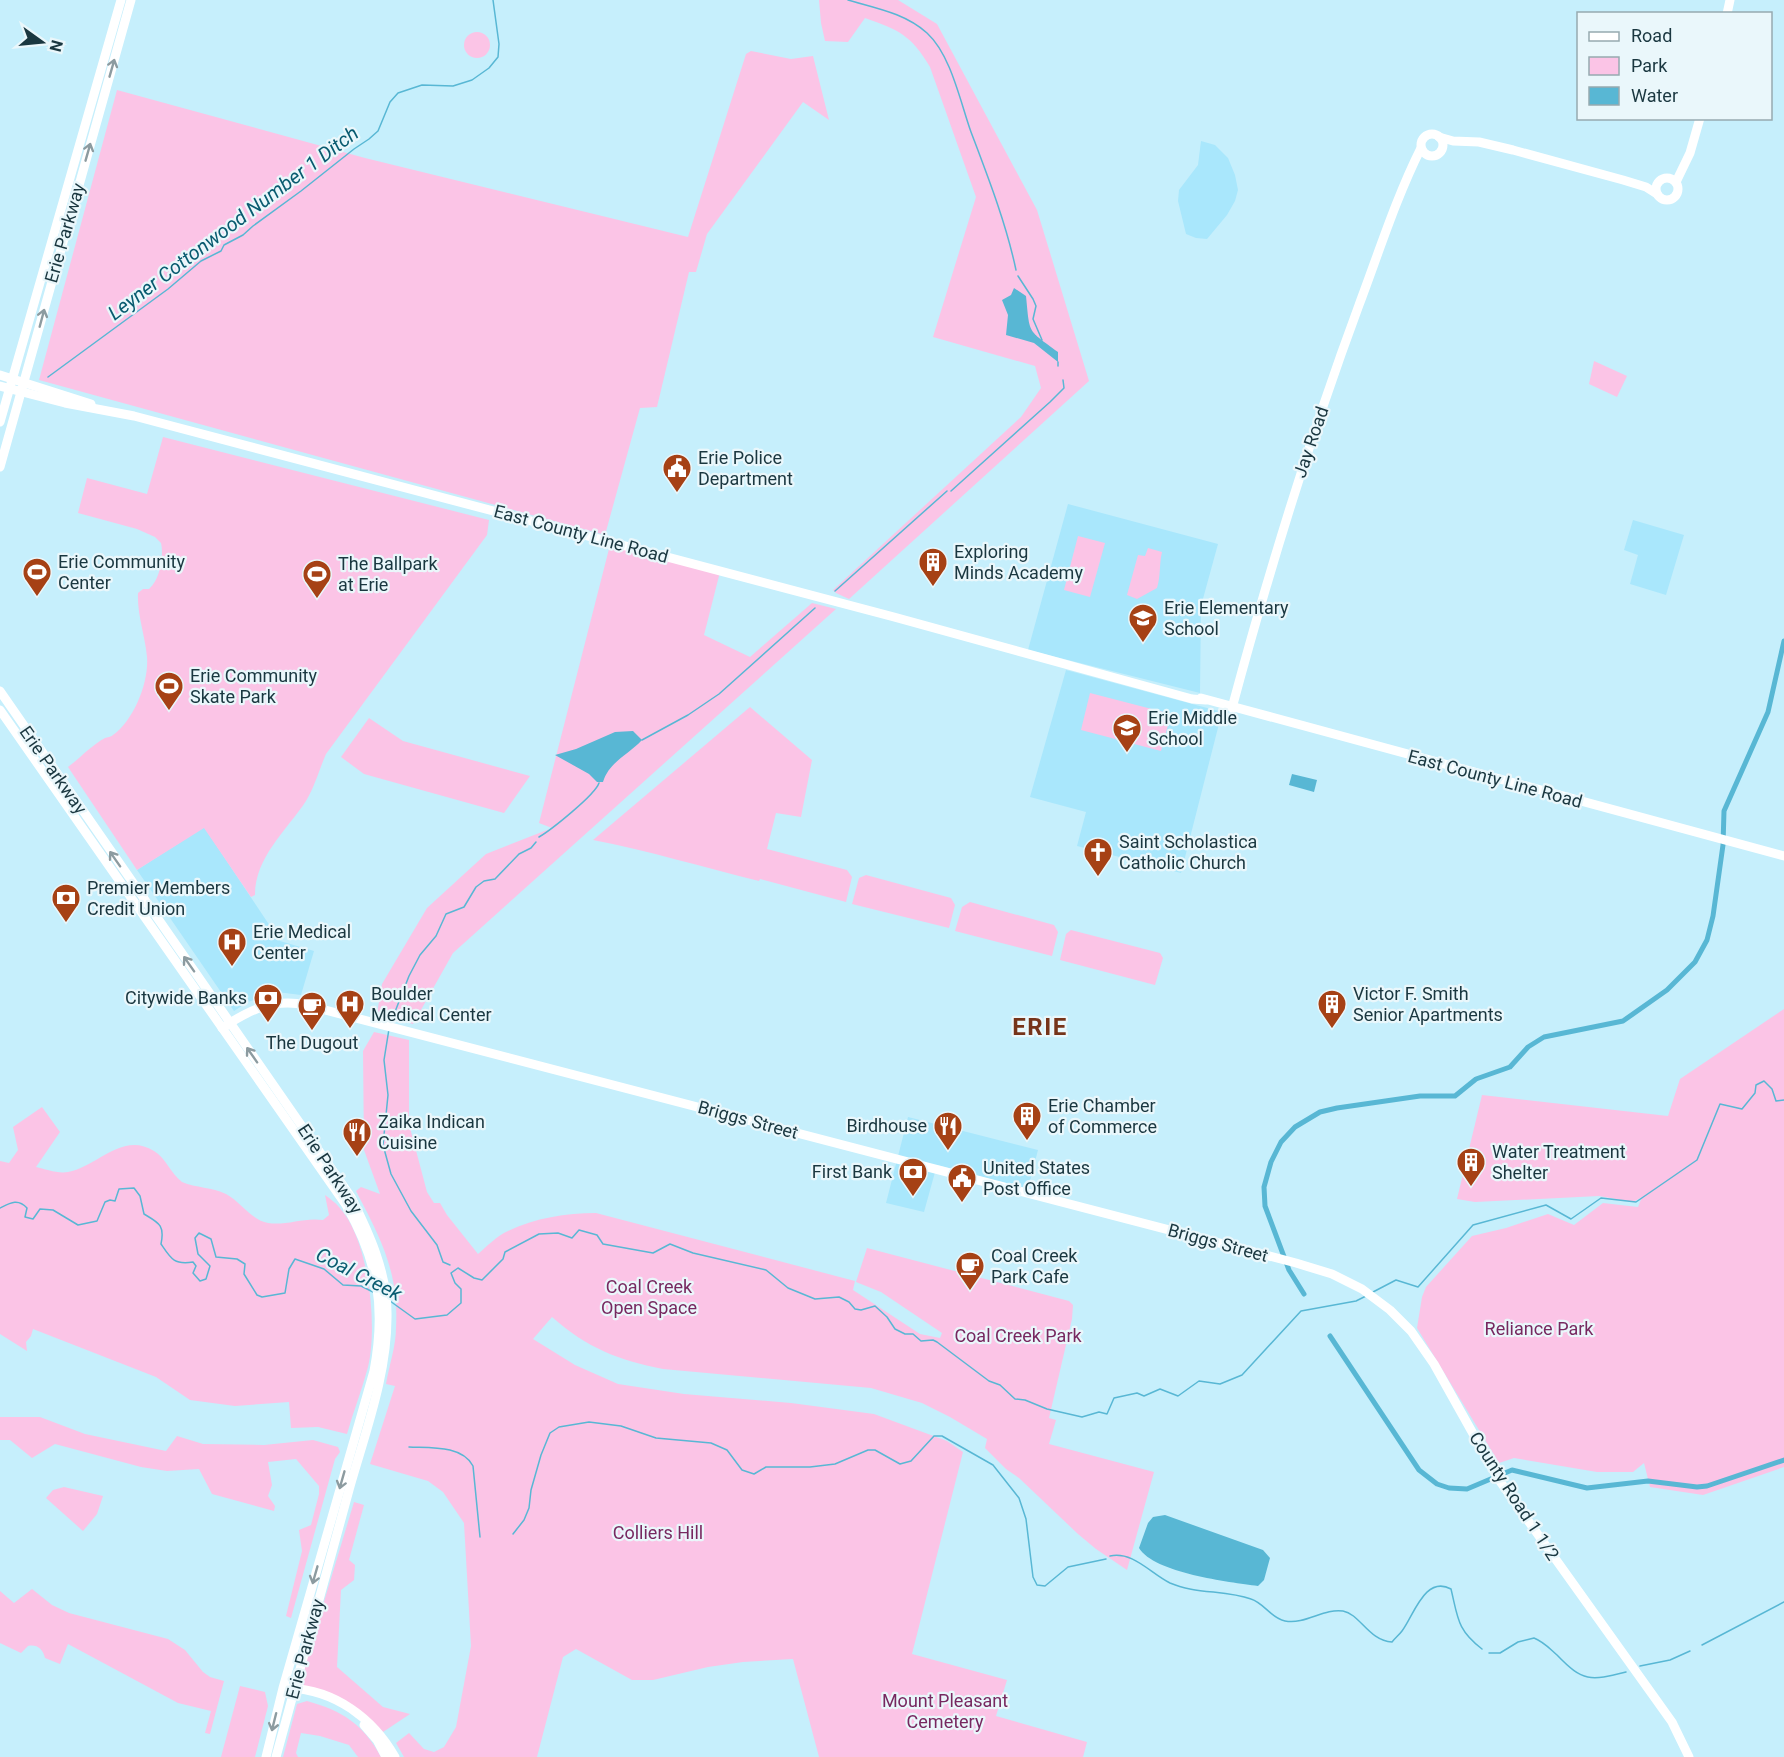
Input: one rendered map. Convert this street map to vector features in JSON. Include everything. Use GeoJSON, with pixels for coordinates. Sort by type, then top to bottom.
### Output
{"type":"FeatureCollection","features":[{"type":"Feature","properties":{"kind":"main road","name":"Erie Parkway"},"geometry":{"type":"LineString","coordinates":[[0,422],[7,384],[121,0]]}},
{"type":"Feature","properties":{"kind":"main road","name":"Erie Parkway"},"geometry":{"type":"LineString","coordinates":[[0,467],[131,0]]}},
{"type":"Feature","properties":{"kind":"main road"},"geometry":{"type":"LineString","coordinates":[[1462,141],[1430,156],[1425,153],[1421,142],[1427,135],[1434,134],[1439,137],[1479,142],[1513,150],[1623,180],[1649,189],[1664,200],[1673,198],[1678,190],[1676,182],[1690,153],[1699,120]]}},
{"type":"Feature","properties":{"kind":"main road"},"geometry":{"type":"LineString","coordinates":[[1439,137],[1443,142],[1441,151]]}},
{"type":"Feature","properties":{"kind":"main road"},"geometry":{"type":"LineString","coordinates":[[1657,194],[1656,185],[1677,170],[1694,138]]}},
{"type":"Feature","properties":{"kind":"main road","name":"Jay Road"},"geometry":{"type":"LineString","coordinates":[[1232,708],[1308,446],[1406,181],[1422,148]]}},
{"type":"Feature","properties":{"kind":"main road","name":"Jay Road"},"geometry":{"type":"LineString","coordinates":[[1406,181],[1419,163],[1430,156]]}},
{"type":"Feature","properties":{"kind":"main road"},"geometry":{"type":"LineString","coordinates":[[1623,180],[1650,183],[1671,179],[1676,182]]}},
{"type":"Feature","properties":{"kind":"main road","name":"East County Line Road"},"geometry":{"type":"LineString","coordinates":[[0,375],[7,384],[23,387],[65,403],[113,412],[1048,659],[1059,659],[1193,694],[1232,708],[1784,856]]}},
{"type":"Feature","properties":{"kind":"main road","name":"Erie Parkway"},"geometry":{"type":"LineString","coordinates":[[0,692],[226,1026]]}},
{"type":"Feature","properties":{"kind":"main road","name":"Erie Parkway"},"geometry":{"type":"LineString","coordinates":[[0,710],[351,1197],[370,1236],[387,1311],[374,1371],[283,1688],[266,1757]]}},
{"type":"Feature","properties":{"kind":"main road","name":"Briggs Street"},"geometry":{"type":"LineString","coordinates":[[226,1026],[260,1006],[283,1002],[306,1005],[1278,1258]]}},
{"type":"Feature","properties":{"kind":"main road","name":"County Road 1 1/2"},"geometry":{"type":"LineString","coordinates":[[1278,1258],[1326,1272],[1362,1289],[1390,1310],[1411,1331],[1428,1353],[1497,1476],[1672,1722],[1689,1757]]}},
{"type":"Feature","properties":{"kind":"main road","name":"Erie Parkway"},"geometry":{"type":"LineString","coordinates":[[276,1757],[374,1402],[384,1359],[383,1328]]}},
{"type":"Feature","properties":{"kind":"main road"},"geometry":{"type":"LineString","coordinates":[[283,1688],[326,1703],[351,1715],[370,1731],[386,1757]]}},
{"type":"Feature","properties":{"kind":"main road"},"geometry":{"type":"LineString","coordinates":[[294,1691],[324,1696],[352,1709],[367,1719],[378,1731],[395,1757]]}},
{"type":"Feature","properties":{"kind":"shaded area"},"geometry":{"type":"Polygon","coordinates":[[[1201,141],[1215,145],[1228,158],[1238,190],[1227,215],[1207,239],[1186,234],[1178,201],[1179,190],[1198,165],[1201,141]]]}},
{"type":"Feature","properties":{"kind":"shaded area"},"geometry":{"type":"Polygon","coordinates":[[[1068,504],[1218,544],[1201,606],[1200,693],[1028,650],[1068,504]]]}},
{"type":"Feature","properties":{"kind":"shaded area"},"geometry":{"type":"Polygon","coordinates":[[[1633,520],[1684,535],[1666,595],[1630,584],[1638,555],[1624,550],[1633,520]]]}},
{"type":"Feature","properties":{"kind":"shaded area","name":"Erie Middle School"},"geometry":{"type":"Polygon","coordinates":[[[1066,670],[1222,712],[1181,873],[1077,846],[1086,812],[1030,797],[1066,670]]]}},
{"type":"Feature","properties":{"kind":"shaded area"},"geometry":{"type":"Polygon","coordinates":[[[204,827],[280,941],[314,951],[301,995],[277,992],[248,1002],[234,1011],[137,870],[204,827]]]}},
{"type":"Feature","properties":{"kind":"shaded area"},"geometry":{"type":"Polygon","coordinates":[[[908,1117],[1038,1150],[1028,1189],[937,1165],[924,1212],[886,1203],[908,1117]]]}},
{"type":"Feature","properties":{"kind":"green space"},"geometry":{"type":"Polygon","coordinates":[[[819,0],[898,0],[937,24],[1037,210],[1089,381],[849,599],[833,590],[1021,417],[1041,388],[1035,366],[933,337],[976,197],[930,67],[917,48],[895,30],[865,18],[848,42],[825,41],[819,0]]]}},
{"type":"Feature","properties":{"kind":"green space"},"geometry":{"type":"Polygon","coordinates":[[[477,32],[486,36],[490,45],[486,54],[477,58],[468,54],[464,45],[468,36],[477,32]]]}},
{"type":"Feature","properties":{"kind":"green space"},"geometry":{"type":"Polygon","coordinates":[[[751,51],[791,59],[813,56],[829,120],[803,102],[707,234],[696,272],[689,272],[657,407],[640,408],[605,535],[39,380],[117,90],[365,158],[688,237],[746,54],[751,51]]]}},
{"type":"Feature","properties":{"kind":"green space"},"geometry":{"type":"Polygon","coordinates":[[[1594,361],[1627,376],[1617,397],[1589,384],[1594,361]]]}},
{"type":"Feature","properties":{"kind":"green space"},"geometry":{"type":"Polygon","coordinates":[[[163,437],[489,520],[487,535],[326,754],[306,801],[266,856],[256,881],[255,895],[251,897],[204,828],[137,870],[68,767],[95,744],[112,736],[121,728],[139,700],[143,689],[147,657],[138,593],[153,585],[160,568],[162,554],[161,543],[155,537],[137,529],[78,513],[87,478],[147,494],[163,437]]]}},
{"type":"Feature","properties":{"kind":"green space"},"geometry":{"type":"Polygon","coordinates":[[[1078,536],[1105,543],[1090,597],[1064,590],[1078,536]]]}},
{"type":"Feature","properties":{"kind":"green space"},"geometry":{"type":"Polygon","coordinates":[[[610,545],[720,572],[704,635],[750,657],[812,603],[836,609],[453,953],[413,1024],[377,1013],[382,984],[427,908],[486,854],[552,828],[539,823],[610,545]]]}},
{"type":"Feature","properties":{"kind":"green space"},"geometry":{"type":"Polygon","coordinates":[[[1148,548],[1162,552],[1157,588],[1137,599],[1127,595],[1138,555],[1145,556],[1148,548]]]}},
{"type":"Feature","properties":{"kind":"green space"},"geometry":{"type":"Polygon","coordinates":[[[1090,693],[1171,714],[1161,751],[1081,730],[1090,693]]]}},
{"type":"Feature","properties":{"kind":"green space"},"geometry":{"type":"Polygon","coordinates":[[[750,707],[812,760],[801,817],[776,813],[767,849],[847,870],[852,877],[846,902],[760,879],[759,881],[593,840],[750,707]]]}},
{"type":"Feature","properties":{"kind":"green space"},"geometry":{"type":"Polygon","coordinates":[[[369,718],[403,741],[530,776],[504,813],[364,774],[341,757],[369,718]]]}},
{"type":"Feature","properties":{"kind":"green space"},"geometry":{"type":"Polygon","coordinates":[[[866,875],[951,898],[955,905],[949,928],[852,904],[859,878],[866,875]]]}},
{"type":"Feature","properties":{"kind":"green space"},"geometry":{"type":"Polygon","coordinates":[[[970,902],[1054,925],[1058,932],[1052,956],[955,931],[962,907],[970,902]]]}},
{"type":"Feature","properties":{"kind":"green space"},"geometry":{"type":"Polygon","coordinates":[[[1071,930],[1160,953],[1163,958],[1155,985],[1060,960],[1066,934],[1071,930]]]}},
{"type":"Feature","properties":{"kind":"green space","name":"Reliance Park"},"geometry":{"type":"Polygon","coordinates":[[[1784,1009],[1784,1467],[1703,1495],[1650,1487],[1644,1463],[1633,1472],[1597,1472],[1514,1458],[1499,1463],[1417,1328],[1426,1287],[1472,1236],[1548,1214],[1574,1225],[1603,1203],[1638,1207],[1642,1197],[1633,1202],[1599,1196],[1475,1202],[1457,1199],[1482,1095],[1668,1116],[1680,1079],[1784,1009]]]}},
{"type":"Feature","properties":{"kind":"green space"},"geometry":{"type":"Polygon","coordinates":[[[374,1032],[409,1040],[409,1124],[427,1192],[434,1203],[440,1203],[478,1254],[492,1241],[518,1226],[562,1215],[596,1213],[855,1281],[853,1290],[920,1334],[940,1338],[942,1333],[881,1292],[856,1282],[867,1248],[1069,1301],[1073,1305],[1072,1319],[1049,1418],[1056,1420],[1049,1444],[1154,1472],[1127,1570],[1078,1534],[1019,1478],[1006,1469],[985,1448],[987,1439],[922,1403],[871,1388],[663,1369],[617,1357],[591,1345],[552,1317],[533,1339],[575,1365],[618,1384],[684,1394],[791,1403],[874,1414],[947,1441],[963,1452],[912,1654],[1007,1680],[996,1716],[1087,1742],[1083,1757],[819,1757],[793,1659],[743,1662],[708,1667],[653,1680],[632,1680],[576,1649],[563,1657],[537,1757],[404,1757],[396,1743],[409,1733],[424,1749],[434,1752],[444,1747],[456,1727],[471,1646],[464,1523],[443,1492],[428,1481],[370,1464],[395,1386],[386,1384],[396,1335],[395,1290],[391,1273],[380,1241],[356,1191],[361,1187],[380,1194],[364,1150],[363,1051],[374,1032]]]}},
{"type":"Feature","properties":{"kind":"green space"},"geometry":{"type":"Polygon","coordinates":[[[42,1107],[60,1132],[36,1167],[56,1172],[68,1172],[79,1169],[120,1148],[131,1145],[142,1146],[158,1154],[182,1182],[226,1194],[251,1215],[268,1223],[323,1220],[329,1215],[325,1195],[337,1205],[349,1221],[364,1261],[372,1329],[368,1367],[347,1434],[318,1427],[291,1428],[289,1402],[235,1406],[190,1400],[156,1377],[33,1329],[26,1342],[27,1351],[0,1334],[0,1161],[9,1163],[18,1150],[13,1127],[42,1107]]]}},
{"type":"Feature","properties":{"kind":"green space"},"geometry":{"type":"Polygon","coordinates":[[[0,1417],[40,1417],[85,1434],[166,1451],[177,1436],[203,1444],[264,1445],[313,1440],[338,1447],[340,1452],[335,1459],[291,1618],[286,1616],[302,1551],[299,1530],[311,1525],[319,1494],[319,1486],[296,1459],[268,1462],[272,1485],[268,1496],[275,1506],[274,1511],[212,1494],[199,1469],[167,1471],[141,1467],[55,1444],[32,1458],[10,1440],[0,1440],[0,1417]]]}},
{"type":"Feature","properties":{"kind":"green space"},"geometry":{"type":"Polygon","coordinates":[[[64,1487],[103,1496],[97,1514],[83,1531],[46,1498],[53,1490],[64,1487]]]}},
{"type":"Feature","properties":{"kind":"green space"},"geometry":{"type":"Polygon","coordinates":[[[354,1502],[364,1505],[349,1560],[355,1565],[354,1580],[341,1590],[337,1667],[383,1707],[410,1714],[383,1732],[356,1708],[338,1698],[304,1686],[301,1678],[354,1502]]]}},
{"type":"Feature","properties":{"kind":"green space"},"geometry":{"type":"Polygon","coordinates":[[[32,1589],[52,1605],[69,1613],[168,1639],[185,1650],[203,1672],[210,1677],[224,1681],[210,1734],[205,1733],[211,1711],[178,1703],[68,1644],[60,1664],[45,1658],[43,1652],[37,1647],[28,1646],[21,1653],[0,1643],[0,1591],[14,1603],[32,1589]]]}},
{"type":"Feature","properties":{"kind":"green space"},"geometry":{"type":"Polygon","coordinates":[[[240,1686],[265,1692],[268,1706],[255,1757],[221,1757],[240,1686]]]}},
{"type":"Feature","properties":{"kind":"green space"},"geometry":{"type":"Polygon","coordinates":[[[307,1701],[331,1709],[351,1720],[367,1736],[381,1757],[358,1757],[349,1745],[301,1733],[296,1753],[298,1757],[283,1757],[297,1704],[307,1701]]]}},
{"type":"Feature","properties":{"kind":"water"},"geometry":{"type":"Polygon","coordinates":[[[1014,288],[1026,296],[1028,318],[1032,330],[1058,352],[1058,362],[1034,343],[1006,335],[1008,315],[1002,300],[1011,295],[1014,288]]]}},
{"type":"Feature","properties":{"kind":"water"},"geometry":{"type":"Polygon","coordinates":[[[633,731],[642,740],[614,764],[603,782],[597,782],[589,774],[555,755],[576,749],[615,732],[633,731]]]}},
{"type":"Feature","properties":{"kind":"water"},"geometry":{"type":"Polygon","coordinates":[[[1292,774],[1317,780],[1314,792],[1289,785],[1292,774]]]}},
{"type":"Feature","properties":{"kind":"water"},"geometry":{"type":"Polygon","coordinates":[[[1165,1515],[1263,1550],[1270,1558],[1264,1580],[1258,1586],[1212,1579],[1176,1570],[1147,1557],[1139,1548],[1148,1523],[1153,1517],[1165,1515]]]}},
{"type":"Feature","properties":{"kind":"waterway","name":"Leyner Cottonwood Number 1 Ditch"},"geometry":{"type":"LineString","coordinates":[[48,377],[168,289],[201,261],[221,251],[224,245],[243,235],[369,139],[378,131],[390,102],[398,93],[422,85],[453,86],[472,80],[489,68],[498,57],[499,44],[493,0]]}},
{"type":"Feature","properties":{"kind":"waterway"},"geometry":{"type":"LineString","coordinates":[[848,0],[889,12],[918,26],[927,33],[942,53],[954,79],[996,200],[1016,270]]}},
{"type":"Feature","properties":{"kind":"waterway"},"geometry":{"type":"LineString","coordinates":[[1018,276],[1036,306],[1033,319],[1042,340]]}},
{"type":"Feature","properties":{"kind":"waterway"},"geometry":{"type":"LineString","coordinates":[[951,491],[1050,402],[1064,388],[1063,380]]}},
{"type":"Feature","properties":{"kind":"waterway"},"geometry":{"type":"LineString","coordinates":[[835,591],[947,491]]}},
{"type":"Feature","properties":{"kind":"waterway"},"geometry":{"type":"LineString","coordinates":[[642,740],[688,715],[719,694],[815,608]]}},
{"type":"Feature","properties":{"kind":"waterway"},"geometry":{"type":"LineString","coordinates":[[1304,1294],[1289,1270],[1265,1206],[1264,1187],[1271,1162],[1281,1142],[1295,1127],[1320,1112],[1337,1108],[1420,1096],[1455,1096],[1476,1079],[1510,1067],[1528,1047],[1544,1037],[1623,1021],[1667,990],[1695,962],[1707,940],[1713,916],[1723,845],[1724,811],[1768,712],[1784,641]]}},
{"type":"Feature","properties":{"kind":"waterway"},"geometry":{"type":"LineString","coordinates":[[539,837],[581,804],[599,783]]}},
{"type":"Feature","properties":{"kind":"waterway"},"geometry":{"type":"LineString","coordinates":[[391,1022],[409,976],[420,955],[436,936],[446,914],[464,907],[476,887],[484,881],[495,879],[519,854],[531,848],[536,842]]}},
{"type":"Feature","properties":{"kind":"waterway"},"geometry":{"type":"LineString","coordinates":[[389,1029],[384,1060],[388,1095],[383,1145],[391,1174],[411,1211],[437,1245],[443,1262],[450,1265]]}},
{"type":"Feature","properties":{"kind":"waterway","name":"Coal Creek"},"geometry":{"type":"LineString","coordinates":[[1373,1292],[1396,1280],[1418,1287],[1473,1225],[1546,1205],[1571,1219],[1601,1198],[1636,1202],[1697,1160],[1720,1104],[1742,1109],[1755,1093],[1756,1085],[1764,1081],[1772,1089],[1776,1101],[1784,1100]]}},
{"type":"Feature","properties":{"kind":"waterway","name":"Coal Creek"},"geometry":{"type":"LineString","coordinates":[[0,1208],[17,1202],[27,1208],[25,1217],[33,1219],[40,1209],[53,1210],[78,1225],[97,1221],[105,1202],[115,1201],[119,1189],[134,1188],[140,1196],[144,1214],[160,1225],[161,1244],[168,1254],[177,1262],[193,1262],[196,1266],[193,1273],[200,1281],[206,1279],[210,1266],[198,1254],[195,1238],[199,1233],[211,1239],[216,1257],[237,1259],[245,1264],[244,1274],[257,1295],[262,1297],[285,1293],[289,1269],[295,1259],[324,1269],[343,1285],[361,1286],[373,1292]]}},
{"type":"Feature","properties":{"kind":"waterway","name":"Coal Creek"},"geometry":{"type":"LineString","coordinates":[[390,1301],[415,1319],[447,1315],[461,1303],[461,1289],[455,1283],[451,1273],[458,1268],[482,1280],[503,1259],[505,1252],[539,1234],[558,1233],[572,1238],[579,1230],[597,1235],[603,1244],[653,1253],[670,1244],[693,1253],[766,1270],[788,1288],[815,1299],[839,1297],[849,1302],[855,1309],[861,1310],[875,1306],[887,1317],[895,1329],[905,1334],[913,1334],[921,1341],[937,1342],[989,1381],[1000,1385],[1015,1399],[1082,1417],[1099,1412],[1107,1414],[1114,1398],[1137,1393],[1144,1396],[1160,1389],[1178,1396],[1199,1381],[1220,1384],[1242,1375],[1301,1311],[1356,1301],[1366,1296]]}},
{"type":"Feature","properties":{"kind":"waterway"},"geometry":{"type":"LineString","coordinates":[[1330,1336],[1419,1470],[1437,1484],[1449,1488],[1467,1489],[1512,1470],[1587,1488],[1648,1481],[1697,1487],[1707,1486],[1784,1460]]}},
{"type":"Feature","properties":{"kind":"waterway"},"geometry":{"type":"LineString","coordinates":[[513,1534],[524,1520],[529,1508],[531,1490],[550,1433],[559,1427],[589,1422],[621,1426],[656,1438],[711,1443],[727,1450],[742,1470],[754,1474],[766,1467],[810,1467],[835,1464],[868,1450],[875,1450],[900,1464],[911,1461],[934,1436],[942,1436],[993,1465],[1019,1498],[1026,1519],[1033,1577],[1037,1585],[1045,1586],[1068,1567],[1106,1559]]}},
{"type":"Feature","properties":{"kind":"waterway"},"geometry":{"type":"LineString","coordinates":[[409,1447],[445,1449],[468,1459],[473,1466],[480,1537]]}},
{"type":"Feature","properties":{"kind":"waterway"},"geometry":{"type":"LineString","coordinates":[[1110,1556],[1118,1555],[1134,1560],[1170,1583],[1200,1591],[1231,1594],[1251,1599],[1285,1621],[1300,1621],[1329,1612],[1343,1611],[1355,1617],[1377,1637],[1392,1642],[1402,1631],[1427,1592],[1434,1587],[1442,1586],[1451,1589],[1457,1616],[1463,1629],[1482,1649]]}},
{"type":"Feature","properties":{"kind":"waterway"},"geometry":{"type":"LineString","coordinates":[[1702,1645],[1784,1602]]}},
{"type":"Feature","properties":{"kind":"waterway"},"geometry":{"type":"LineString","coordinates":[[1489,1653],[1500,1653],[1518,1642],[1534,1638],[1541,1641],[1581,1675],[1595,1678],[1626,1672]]}},
{"type":"Feature","properties":{"kind":"waterway"},"geometry":{"type":"LineString","coordinates":[[1640,1666],[1670,1660],[1690,1651]]}},
{"type":"Feature","properties":{"kind":"place","name":"Erie Police Department"},"geometry":{"type":"Point","coordinates":[677,494]}},
{"type":"Feature","properties":{"kind":"place","name":"Exploring Minds Academy"},"geometry":{"type":"Point","coordinates":[933,588]}},
{"type":"Feature","properties":{"kind":"place","name":"Erie Community Center"},"geometry":{"type":"Point","coordinates":[37,598]}},
{"type":"Feature","properties":{"kind":"place","name":"The Ballpark at Erie"},"geometry":{"type":"Point","coordinates":[317,600]}},
{"type":"Feature","properties":{"kind":"place","name":"Erie Elementary School"},"geometry":{"type":"Point","coordinates":[1143,644]}},
{"type":"Feature","properties":{"kind":"place","name":"Erie Community Skate Park"},"geometry":{"type":"Point","coordinates":[169,712]}},
{"type":"Feature","properties":{"kind":"place","name":"Erie Middle School"},"geometry":{"type":"Point","coordinates":[1127,754]}},
{"type":"Feature","properties":{"kind":"place","name":"Saint Scholastica Catholic Church"},"geometry":{"type":"Point","coordinates":[1098,878]}},
{"type":"Feature","properties":{"kind":"place","name":"Premier Members Credit Union"},"geometry":{"type":"Point","coordinates":[66,924]}},
{"type":"Feature","properties":{"kind":"place","name":"Erie Medical Center"},"geometry":{"type":"Point","coordinates":[232,968]}},
{"type":"Feature","properties":{"kind":"place","name":"Citywide Banks"},"geometry":{"type":"Point","coordinates":[268,1024]}},
{"type":"Feature","properties":{"kind":"place","name":"Boulder Medical Center"},"geometry":{"type":"Point","coordinates":[350,1030]}},
{"type":"Feature","properties":{"kind":"place","name":"Victor F. Smith Senior Apartments"},"geometry":{"type":"Point","coordinates":[1332,1030]}},
{"type":"Feature","properties":{"kind":"place","name":"The Dugout"},"geometry":{"type":"Point","coordinates":[312,1032]}},
{"type":"Feature","properties":{"kind":"place","name":"Erie Chamber of Commerce"},"geometry":{"type":"Point","coordinates":[1027,1142]}},
{"type":"Feature","properties":{"kind":"place","name":"Birdhouse"},"geometry":{"type":"Point","coordinates":[948,1152]}},
{"type":"Feature","properties":{"kind":"place","name":"Zaika Indican Cuisine"},"geometry":{"type":"Point","coordinates":[357,1158]}},
{"type":"Feature","properties":{"kind":"place","name":"Water Treatment Shelter"},"geometry":{"type":"Point","coordinates":[1471,1188]}},
{"type":"Feature","properties":{"kind":"place","name":"First Bank"},"geometry":{"type":"Point","coordinates":[913,1198]}},
{"type":"Feature","properties":{"kind":"place","name":"United States Post Office"},"geometry":{"type":"Point","coordinates":[962,1204]}},
{"type":"Feature","properties":{"kind":"place","name":"Coal Creek Park Cafe"},"geometry":{"type":"Point","coordinates":[970,1292]}},
{"type":"Feature","properties":{"kind":"district","name":"ERIE"},"geometry":{"type":"Point","coordinates":[1040,1027]}},
{"type":"Feature","properties":{"kind":"park label","name":"Coal Creek Open Space"},"geometry":{"type":"Point","coordinates":[649,1297]}},
{"type":"Feature","properties":{"kind":"park label","name":"Coal Creek Park"},"geometry":{"type":"Point","coordinates":[1018,1336]}},
{"type":"Feature","properties":{"kind":"park label","name":"Colliers Hill"},"geometry":{"type":"Point","coordinates":[658,1533]}},
{"type":"Feature","properties":{"kind":"park label","name":"Mount Pleasant Cemetery"},"geometry":{"type":"Point","coordinates":[945,1711]}}]}
